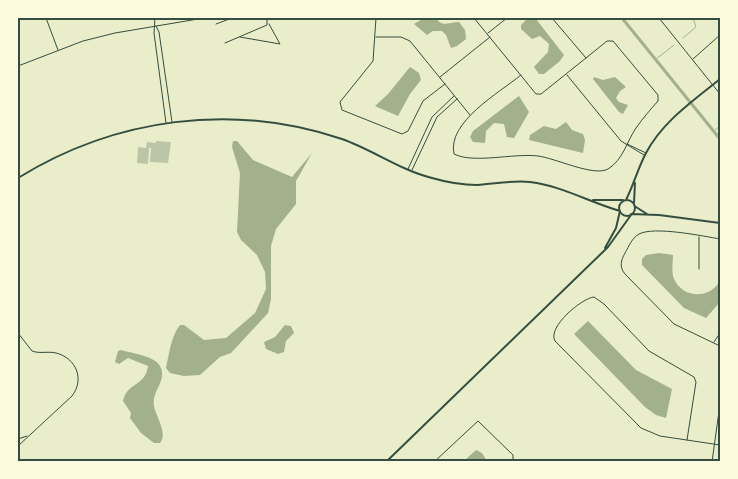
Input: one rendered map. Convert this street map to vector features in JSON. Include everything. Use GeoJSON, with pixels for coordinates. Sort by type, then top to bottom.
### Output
{"type":"FeatureCollection","features":[{"type":"Feature","properties":{"kind":"street"},"geometry":{"type":"LineString","coordinates":[[46,18],[58,50]]}},
{"type":"Feature","properties":{"kind":"street"},"geometry":{"type":"LineString","coordinates":[[154,18],[159,32],[172,122]]}},
{"type":"Feature","properties":{"kind":"street"},"geometry":{"type":"LineString","coordinates":[[18,66],[58,50],[115,33],[204,18]]}},
{"type":"Feature","properties":{"kind":"street"},"geometry":{"type":"LineString","coordinates":[[216,18],[217,23],[232,18]]}},
{"type":"Feature","properties":{"kind":"street"},"geometry":{"type":"LineString","coordinates":[[240,37],[280,44],[268,24],[267,18]]}},
{"type":"Feature","properties":{"kind":"street"},"geometry":{"type":"LineString","coordinates":[[376,18],[373,61],[340,102],[342,110],[402,134],[408,131],[423,102],[445,84]]}},
{"type":"Feature","properties":{"kind":"street"},"geometry":{"type":"LineString","coordinates":[[474,18],[539,95],[607,41],[613,40],[658,97],[658,101],[635,128],[618,160],[607,170],[599,171],[537,156],[458,157],[454,154],[454,137],[470,115],[521,75]]}},
{"type":"Feature","properties":{"kind":"street"},"geometry":{"type":"LineString","coordinates":[[487,33],[506,18]]}},
{"type":"Feature","properties":{"kind":"street"},"geometry":{"type":"LineString","coordinates":[[552,18],[586,58]]}},
{"type":"Feature","properties":{"kind":"street"},"geometry":{"type":"LineString","coordinates":[[658,18],[720,94]]}},
{"type":"Feature","properties":{"kind":"street"},"geometry":{"type":"LineString","coordinates":[[225,43],[268,24]]}},
{"type":"Feature","properties":{"kind":"street"},"geometry":{"type":"LineString","coordinates":[[156,26],[154,33],[166,123]]}},
{"type":"Feature","properties":{"kind":"street"},"geometry":{"type":"LineString","coordinates":[[693,60],[720,35]]}},
{"type":"Feature","properties":{"kind":"street"},"geometry":{"type":"LineString","coordinates":[[375,37],[406,38],[470,115]]}},
{"type":"Feature","properties":{"kind":"street"},"geometry":{"type":"LineString","coordinates":[[440,78],[490,37]]}},
{"type":"Feature","properties":{"kind":"street"},"geometry":{"type":"LineString","coordinates":[[567,74],[615,134],[626,144],[645,154]]}},
{"type":"Feature","properties":{"kind":"street"},"geometry":{"type":"LineString","coordinates":[[604,250],[616,228],[620,204],[625,200],[635,181],[645,154],[666,124],[720,78]]}},
{"type":"Feature","properties":{"kind":"street"},"geometry":{"type":"LineString","coordinates":[[408,170],[432,117],[454,96]]}},
{"type":"Feature","properties":{"kind":"street"},"geometry":{"type":"LineString","coordinates":[[411,171],[437,117],[457,99]]}},
{"type":"Feature","properties":{"kind":"street"},"geometry":{"type":"LineString","coordinates":[[18,178],[55,157],[113,134],[172,122],[224,119],[282,124],[341,139],[408,170],[433,178],[468,185],[516,182],[542,184],[593,200],[620,211],[626,216],[649,215],[720,223]]}},
{"type":"Feature","properties":{"kind":"street"},"geometry":{"type":"LineString","coordinates":[[386,462],[615,239],[631,215],[634,204],[635,181]]}},
{"type":"Feature","properties":{"kind":"street"},"geometry":{"type":"LineString","coordinates":[[593,200],[625,200],[649,215]]}},
{"type":"Feature","properties":{"kind":"street"},"geometry":{"type":"LineString","coordinates":[[720,239],[664,232],[642,233],[634,238],[622,258],[621,266],[625,274],[674,324],[720,346]]}},
{"type":"Feature","properties":{"kind":"street"},"geometry":{"type":"LineString","coordinates":[[699,236],[697,249],[699,269]]}},
{"type":"Feature","properties":{"kind":"street"},"geometry":{"type":"LineString","coordinates":[[687,440],[696,382],[694,376],[649,351],[604,304],[594,297],[587,297],[557,324],[554,331],[555,341],[641,428],[660,436],[720,445]]}},
{"type":"Feature","properties":{"kind":"street"},"geometry":{"type":"LineString","coordinates":[[18,333],[32,351],[53,352],[67,358],[76,368],[79,376],[78,386],[72,396],[27,435],[18,446]]}},
{"type":"Feature","properties":{"kind":"street"},"geometry":{"type":"LineString","coordinates":[[714,343],[720,333]]}},
{"type":"Feature","properties":{"kind":"street"},"geometry":{"type":"LineString","coordinates":[[712,462],[720,404]]}},
{"type":"Feature","properties":{"kind":"street"},"geometry":{"type":"LineString","coordinates":[[434,462],[478,421],[513,455],[513,462]]}},
{"type":"Feature","properties":{"kind":"street"},"geometry":{"type":"LineString","coordinates":[[18,439],[27,435]]}},
{"type":"Feature","properties":{"kind":"shaded area"},"geometry":{"type":"Polygon","coordinates":[[[424,18],[436,18],[443,24],[459,22],[465,30],[466,39],[451,48],[446,35],[442,31],[433,31],[427,35],[414,24],[424,18]]]}},
{"type":"Feature","properties":{"kind":"shaded area"},"geometry":{"type":"Polygon","coordinates":[[[528,18],[536,19],[564,55],[560,61],[544,74],[539,74],[534,67],[548,52],[549,44],[540,36],[532,39],[521,29],[521,25],[528,18]]]}},
{"type":"Feature","properties":{"kind":"shaded area"},"geometry":{"type":"Polygon","coordinates":[[[410,67],[419,73],[421,80],[410,94],[398,116],[375,106],[388,94],[410,67]]]}},
{"type":"Feature","properties":{"kind":"shaded area"},"geometry":{"type":"Polygon","coordinates":[[[594,77],[603,80],[615,77],[626,87],[620,91],[616,98],[619,102],[628,105],[623,114],[619,112],[593,79],[594,77]]]}},
{"type":"Feature","properties":{"kind":"shaded area"},"geometry":{"type":"Polygon","coordinates":[[[519,96],[529,112],[514,138],[507,137],[504,124],[494,123],[486,131],[485,143],[473,142],[470,137],[473,131],[519,96]]]}},
{"type":"Feature","properties":{"kind":"shaded area"},"geometry":{"type":"Polygon","coordinates":[[[566,122],[572,130],[583,134],[585,140],[583,153],[529,140],[530,135],[544,126],[556,129],[566,122]]]}},
{"type":"Feature","properties":{"kind":"shaded area"},"geometry":{"type":"Polygon","coordinates":[[[233,141],[237,141],[253,160],[292,177],[312,153],[296,181],[296,204],[276,229],[271,246],[271,299],[268,313],[231,353],[220,357],[200,375],[184,376],[170,373],[166,368],[169,351],[174,334],[180,325],[184,325],[204,340],[226,338],[255,313],[266,289],[265,272],[257,255],[241,240],[237,232],[240,173],[232,147],[233,141]]]}},
{"type":"Feature","properties":{"kind":"shaded area"},"geometry":{"type":"Polygon","coordinates":[[[659,253],[673,255],[672,270],[674,279],[678,286],[690,293],[703,294],[716,287],[720,281],[720,302],[706,318],[684,308],[642,265],[642,259],[646,255],[659,253]]]}},
{"type":"Feature","properties":{"kind":"shaded area"},"geometry":{"type":"Polygon","coordinates":[[[588,321],[636,370],[672,389],[666,418],[656,415],[645,407],[574,334],[588,321]]]}},
{"type":"Feature","properties":{"kind":"shaded area"},"geometry":{"type":"Polygon","coordinates":[[[285,325],[291,326],[294,333],[286,341],[284,352],[278,354],[266,349],[264,342],[275,337],[285,325]]]}},
{"type":"Feature","properties":{"kind":"shaded area"},"geometry":{"type":"Polygon","coordinates":[[[121,350],[148,357],[160,366],[162,376],[155,396],[154,406],[163,435],[160,443],[154,443],[141,433],[130,418],[131,413],[123,401],[128,390],[143,378],[148,366],[128,358],[119,364],[115,362],[118,351],[121,350]]]}},
{"type":"Feature","properties":{"kind":"shaded area"},"geometry":{"type":"Polygon","coordinates":[[[476,450],[482,453],[487,461],[464,461],[476,450]]]}},
{"type":"Feature","properties":{"kind":"building"},"geometry":{"type":"Polygon","coordinates":[[[156,141],[171,142],[168,163],[150,162],[151,148],[149,148],[148,164],[137,163],[138,147],[146,148],[147,142],[156,143],[156,141]]]}},
{"type":"Feature","properties":{"kind":"waterway"},"geometry":{"type":"LineString","coordinates":[[622,18],[720,139]]}},
{"type":"Feature","properties":{"kind":"waterway"},"geometry":{"type":"LineString","coordinates":[[683,38],[696,27],[693,18]]}},
{"type":"Feature","properties":{"kind":"waterway"},"geometry":{"type":"LineString","coordinates":[[656,59],[674,45]]}},
{"type":"Feature","properties":{"kind":"waterway"},"geometry":{"type":"LineString","coordinates":[[714,131],[720,126]]}}]}
